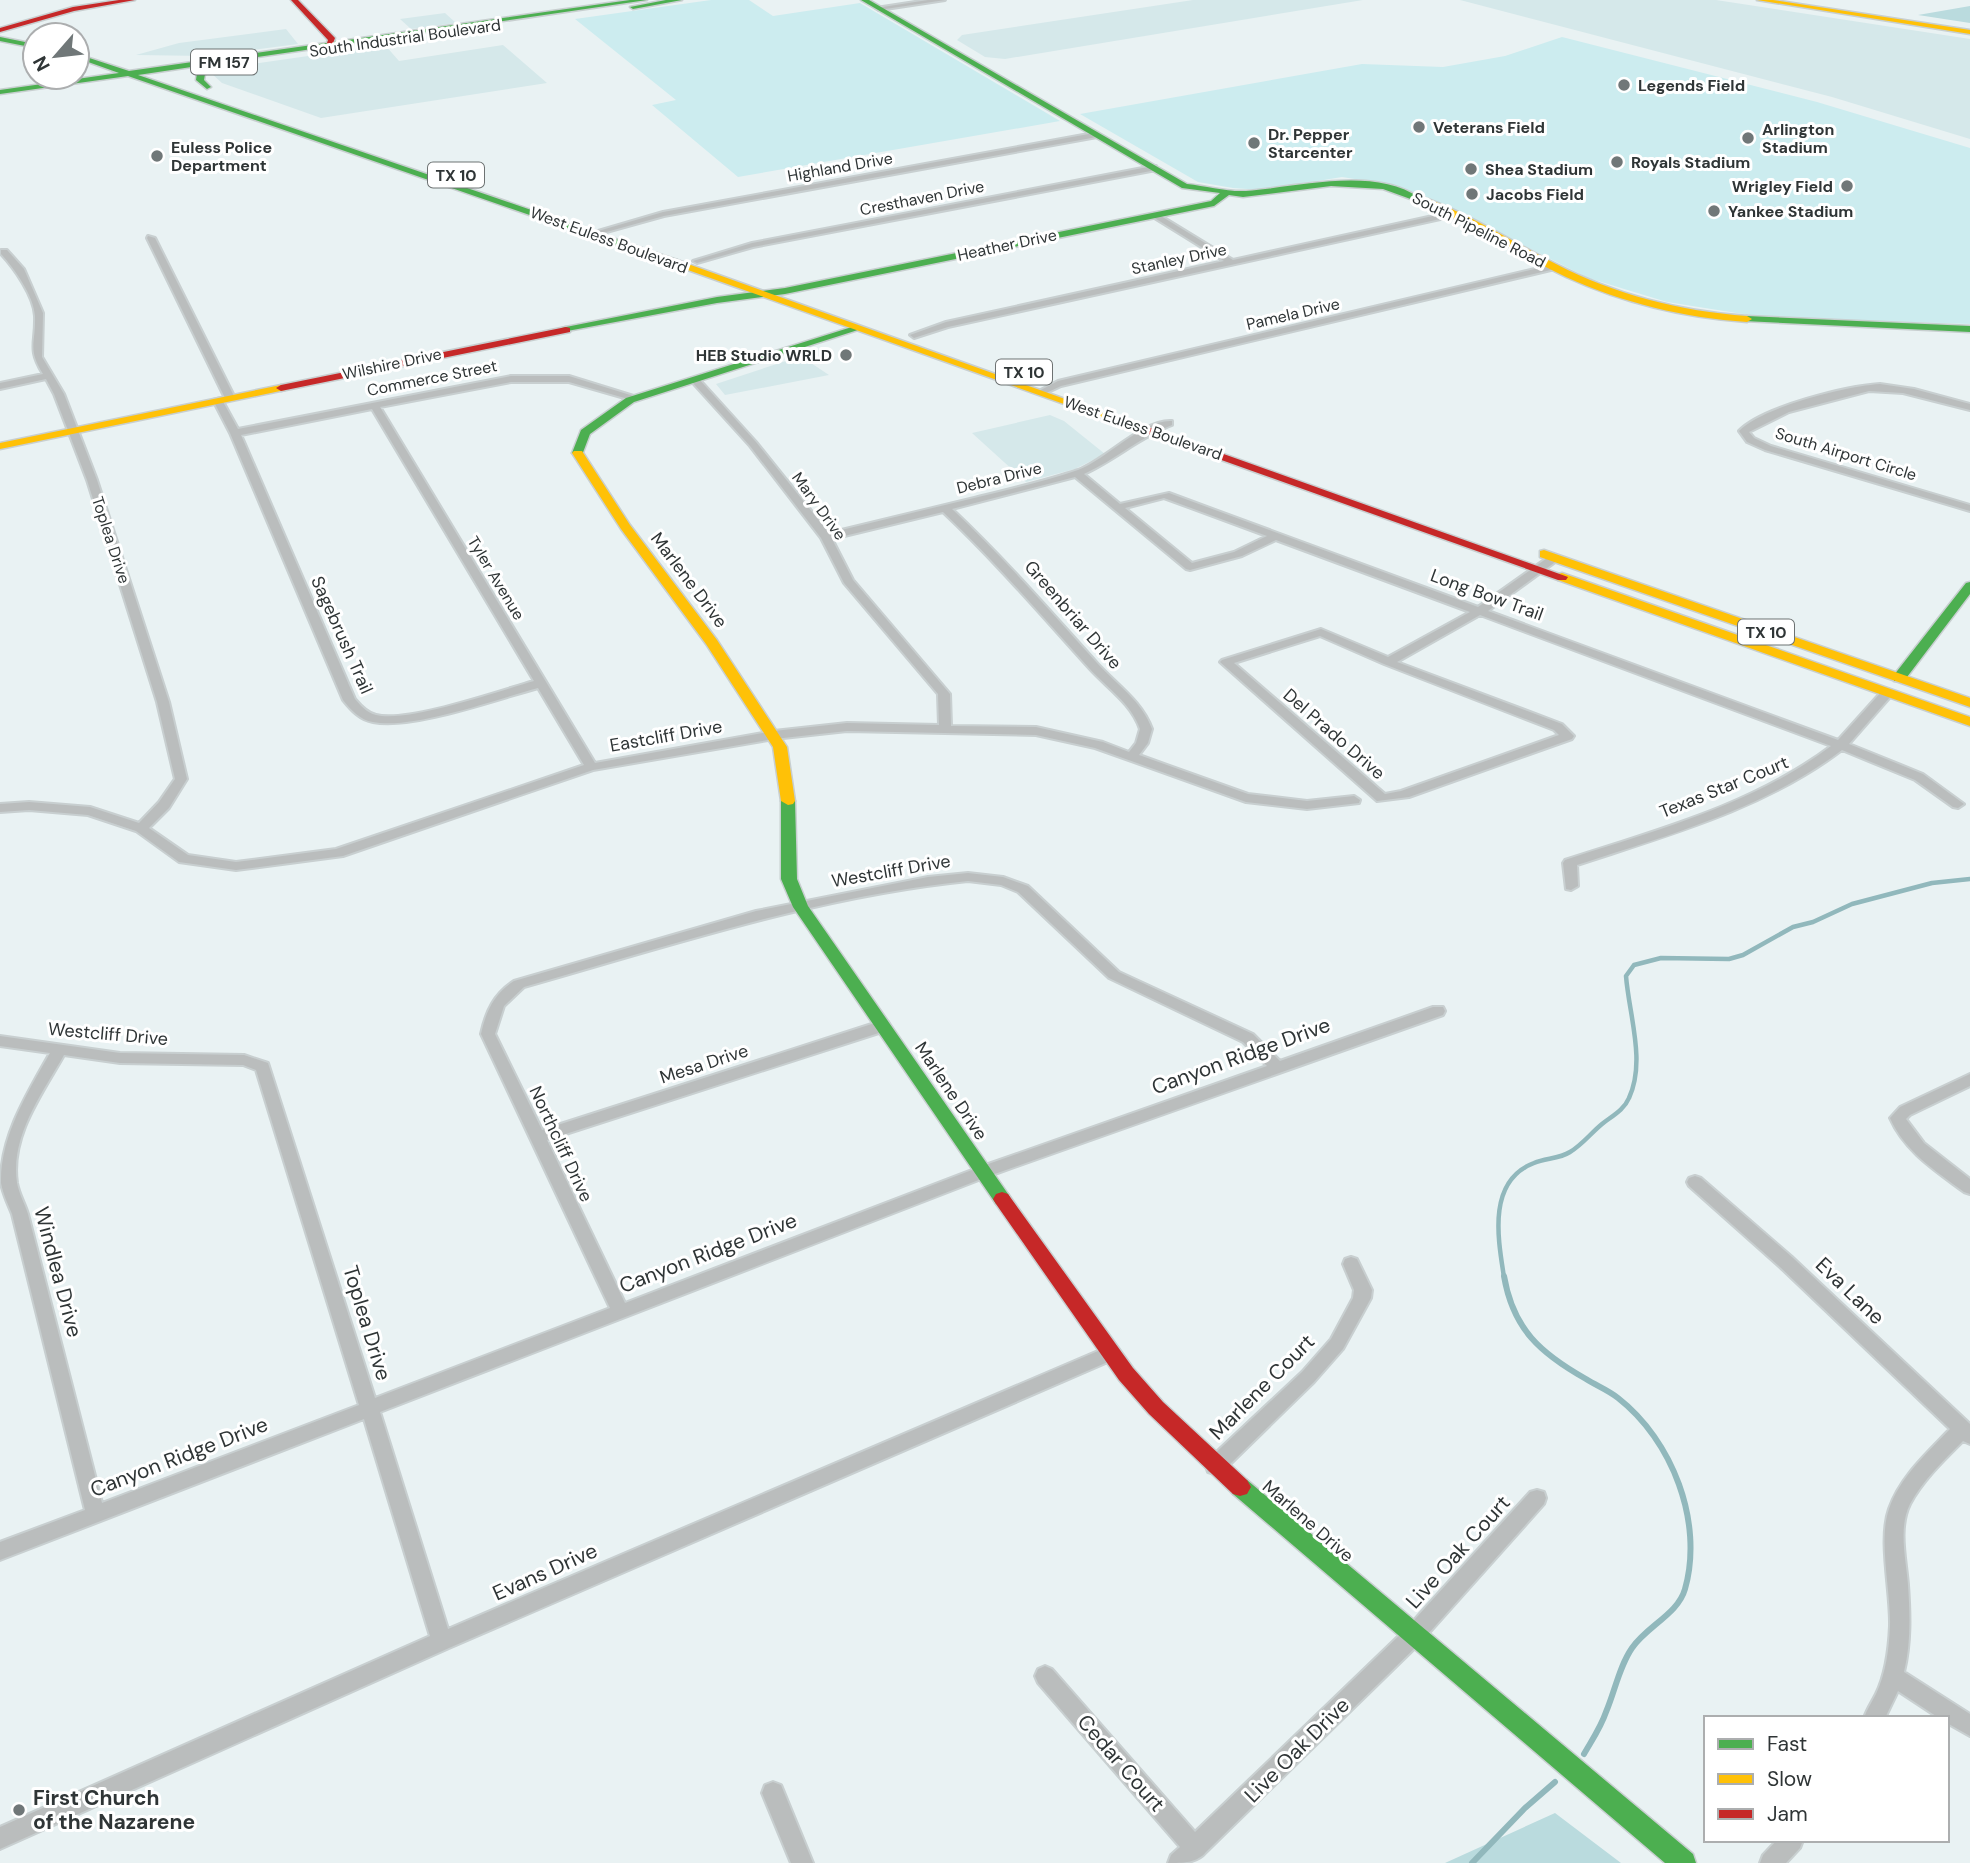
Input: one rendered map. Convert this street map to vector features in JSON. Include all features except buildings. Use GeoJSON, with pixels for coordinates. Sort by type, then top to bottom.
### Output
{"type":"FeatureCollection","features":[{"type":"Feature","properties":{"kind":"main road"},"geometry":{"type":"LineString","coordinates":[[1,32],[84,7],[132,0]]}},
{"type":"Feature","properties":{"kind":"main road"},"geometry":{"type":"LineString","coordinates":[[294,0],[312,22],[310,28],[319,42],[331,46]]}},
{"type":"Feature","properties":{"kind":"main road","name":"South Industrial Boulevard"},"geometry":{"type":"LineString","coordinates":[[13,90],[644,0]]}},
{"type":"Feature","properties":{"kind":"main road","name":"South Industrial Boulevard"},"geometry":{"type":"LineString","coordinates":[[481,25],[679,0]]}},
{"type":"Feature","properties":{"kind":"main road","name":"South Pipeline Road"},"geometry":{"type":"LineString","coordinates":[[864,0],[1185,186],[1226,193],[1259,194],[1331,183],[1371,185],[1404,192],[1552,267],[1620,294],[1702,314],[1805,323],[1970,329]]}},
{"type":"Feature","properties":{"kind":"main road"},"geometry":{"type":"LineString","coordinates":[[1791,0],[1970,30]]}},
{"type":"Feature","properties":{"kind":"main road"},"geometry":{"type":"LineString","coordinates":[[1767,1],[1970,30]]}},
{"type":"Feature","properties":{"kind":"main road"},"geometry":{"type":"LineString","coordinates":[[1,32],[21,35]]}},
{"type":"Feature","properties":{"kind":"main road"},"geometry":{"type":"LineString","coordinates":[[1,32],[21,40]]}},
{"type":"Feature","properties":{"kind":"main road","name":"West Euless Boulevard"},"geometry":{"type":"LineString","coordinates":[[91,50],[157,70],[243,114],[697,261],[1058,384],[1970,703]]}},
{"type":"Feature","properties":{"kind":"main road"},"geometry":{"type":"LineString","coordinates":[[97,51],[148,61],[242,58]]}},
{"type":"Feature","properties":{"kind":"main road"},"geometry":{"type":"LineString","coordinates":[[13,90],[126,84],[202,92],[199,76],[206,69],[242,58]]}},
{"type":"Feature","properties":{"kind":"main road","name":"West Euless Boulevard"},"geometry":{"type":"LineString","coordinates":[[91,60],[265,107],[599,231],[757,293],[1042,391],[1970,722]]}},
{"type":"Feature","properties":{"kind":"main road"},"geometry":{"type":"LineString","coordinates":[[243,114],[265,107]]}},
{"type":"Feature","properties":{"kind":"main road"},"geometry":{"type":"LineString","coordinates":[[310,136],[328,137],[339,134]]}},
{"type":"Feature","properties":{"kind":"main road","name":"Heather Drive"},"geometry":{"type":"LineString","coordinates":[[785,291],[1214,204],[1226,193]]}},
{"type":"Feature","properties":{"kind":"main road","name":"Wilshire Drive"},"geometry":{"type":"LineString","coordinates":[[0,446],[757,293],[785,291]]}},
{"type":"Feature","properties":{"kind":"main road","name":"Marlene Drive"},"geometry":{"type":"LineString","coordinates":[[859,328],[635,398],[585,432],[577,450],[580,459],[780,747],[788,790],[789,879],[801,907],[1111,1353],[1156,1408],[1215,1466],[1547,1750],[1685,1863]]}},
{"type":"Feature","properties":{"kind":"main road"},"geometry":{"type":"LineString","coordinates":[[1887,693],[1970,586]]}},
{"type":"Feature","properties":{"kind":"street"},"geometry":{"type":"LineString","coordinates":[[879,8],[942,0]]}},
{"type":"Feature","properties":{"kind":"street","name":"Highland Drive"},"geometry":{"type":"LineString","coordinates":[[599,231],[663,214],[1094,135]]}},
{"type":"Feature","properties":{"kind":"street","name":"Cresthaven Drive"},"geometry":{"type":"LineString","coordinates":[[697,261],[752,245],[1153,168]]}},
{"type":"Feature","properties":{"kind":"street","name":"Stanley Drive"},"geometry":{"type":"LineString","coordinates":[[914,335],[946,324],[1451,214]]}},
{"type":"Feature","properties":{"kind":"street"},"geometry":{"type":"LineString","coordinates":[[1156,215],[1231,262]]}},
{"type":"Feature","properties":{"kind":"street","name":"Sagebrush Trail"},"geometry":{"type":"LineString","coordinates":[[151,239],[224,399],[235,433],[349,700],[361,713],[373,719],[407,718],[541,683]]}},
{"type":"Feature","properties":{"kind":"street","name":"Toplea Drive"},"geometry":{"type":"LineString","coordinates":[[4,252],[17,265],[39,313],[37,357],[59,394],[92,480],[163,702],[181,779],[164,805],[141,828]]}},
{"type":"Feature","properties":{"kind":"street"},"geometry":{"type":"LineString","coordinates":[[0,268],[17,265]]}},
{"type":"Feature","properties":{"kind":"street","name":"Pamela Drive"},"geometry":{"type":"LineString","coordinates":[[1042,391],[1058,384],[1552,267]]}},
{"type":"Feature","properties":{"kind":"street"},"geometry":{"type":"LineString","coordinates":[[0,386],[48,376]]}},
{"type":"Feature","properties":{"kind":"street","name":"Commerce Street"},"geometry":{"type":"LineString","coordinates":[[235,433],[483,383],[534,378],[584,382],[635,398]]}},
{"type":"Feature","properties":{"kind":"street","name":"Mary Drive"},"geometry":{"type":"LineString","coordinates":[[695,380],[753,444],[826,537],[848,581],[944,694],[945,727]]}},
{"type":"Feature","properties":{"kind":"street","name":"South Airport Circle"},"geometry":{"type":"LineString","coordinates":[[1970,407],[1893,388],[1869,387],[1763,418],[1746,427],[1744,431],[1750,440],[1768,448],[1970,508]]}},
{"type":"Feature","properties":{"kind":"street","name":"Tyler Avenue"},"geometry":{"type":"LineString","coordinates":[[374,405],[591,767]]}},
{"type":"Feature","properties":{"kind":"street","name":"Debra Drive"},"geometry":{"type":"LineString","coordinates":[[826,537],[1076,473],[1103,461],[1150,430],[1169,423]]}},
{"type":"Feature","properties":{"kind":"street"},"geometry":{"type":"LineString","coordinates":[[1076,473],[1190,566],[1238,554],[1276,536]]}},
{"type":"Feature","properties":{"kind":"street","name":"Long Bow Trail"},"geometry":{"type":"LineString","coordinates":[[1119,507],[1165,495],[1841,745],[1919,777],[1958,804]]}},
{"type":"Feature","properties":{"kind":"street","name":"Greenbriar Drive"},"geometry":{"type":"LineString","coordinates":[[945,508],[992,552],[1097,671],[1138,711],[1146,729],[1142,743],[1132,757]]}},
{"type":"Feature","properties":{"kind":"street"},"geometry":{"type":"LineString","coordinates":[[1388,662],[1480,611],[1554,558]]}},
{"type":"Feature","properties":{"kind":"street","name":"Del Prado Drive"},"geometry":{"type":"LineString","coordinates":[[1321,632],[1388,662],[1558,727],[1568,736],[1404,794],[1382,798],[1226,662],[1321,632]]}},
{"type":"Feature","properties":{"kind":"street","name":"Texas Star Court"},"geometry":{"type":"LineString","coordinates":[[1571,886],[1570,863],[1713,814],[1800,775],[1841,745],[1887,693]]}},
{"type":"Feature","properties":{"kind":"street","name":"Eastcliff Drive"},"geometry":{"type":"LineString","coordinates":[[0,808],[29,806],[90,811],[141,828],[184,859],[236,866],[338,853],[591,767],[774,735],[847,727],[1036,731],[1098,745],[1246,798],[1307,805],[1354,800]]}},
{"type":"Feature","properties":{"kind":"street","name":"Westcliff Drive"},"geometry":{"type":"LineString","coordinates":[[505,993],[532,980],[756,916],[928,881],[968,877],[1003,881],[1023,889],[1041,903],[1085,950],[1114,975],[1248,1038],[1277,1067]]}},
{"type":"Feature","properties":{"kind":"street","name":"Northcliff Drive"},"geometry":{"type":"LineString","coordinates":[[505,993],[497,1001],[488,1034],[620,1311]]}},
{"type":"Feature","properties":{"kind":"street","name":"Canyon Ridge Drive"},"geometry":{"type":"LineString","coordinates":[[0,1551],[983,1172],[1438,1010]]}},
{"type":"Feature","properties":{"kind":"street","name":"Mesa Drive"},"geometry":{"type":"LineString","coordinates":[[536,1138],[883,1026]]}},
{"type":"Feature","properties":{"kind":"street","name":"Westcliff Drive"},"geometry":{"type":"LineString","coordinates":[[0,1041],[120,1058],[213,1061]]}},
{"type":"Feature","properties":{"kind":"street","name":"Windlea Drive"},"geometry":{"type":"LineString","coordinates":[[60,1051],[15,1132],[8,1164],[9,1184],[20,1214],[96,1513]]}},
{"type":"Feature","properties":{"kind":"street","name":"Toplea Drive"},"geometry":{"type":"LineString","coordinates":[[213,1061],[244,1060],[263,1068],[442,1641]]}},
{"type":"Feature","properties":{"kind":"street"},"geometry":{"type":"LineString","coordinates":[[1970,1079],[1905,1111],[1898,1118],[1900,1128],[1970,1188]]}},
{"type":"Feature","properties":{"kind":"street","name":"Eva Lane"},"geometry":{"type":"LineString","coordinates":[[1695,1182],[1787,1262],[1966,1432]]}},
{"type":"Feature","properties":{"kind":"street","name":"Marlene Court"},"geometry":{"type":"LineString","coordinates":[[1215,1466],[1308,1377],[1337,1344],[1362,1298],[1363,1290],[1351,1264]]}},
{"type":"Feature","properties":{"kind":"street","name":"Evans Drive"},"geometry":{"type":"LineString","coordinates":[[0,1838],[442,1641],[1111,1353]]}},
{"type":"Feature","properties":{"kind":"street"},"geometry":{"type":"LineString","coordinates":[[1875,1716],[1885,1700],[1897,1668],[1900,1611],[1894,1529],[1899,1506],[1927,1468],[1966,1432]]}},
{"type":"Feature","properties":{"kind":"street","name":"Live Oak Court"},"geometry":{"type":"LineString","coordinates":[[1413,1636],[1537,1499]]}},
{"type":"Feature","properties":{"kind":"street","name":"Live Oak Drive"},"geometry":{"type":"LineString","coordinates":[[1179,1863],[1413,1636]]}},
{"type":"Feature","properties":{"kind":"street","name":"Cedar Court"},"geometry":{"type":"LineString","coordinates":[[1045,1676],[1196,1849]]}},
{"type":"Feature","properties":{"kind":"street"},"geometry":{"type":"LineString","coordinates":[[1894,1677],[1970,1726]]}},
{"type":"Feature","properties":{"kind":"street"},"geometry":{"type":"LineString","coordinates":[[774,1793],[802,1863]]}},
{"type":"Feature","properties":{"kind":"street"},"geometry":{"type":"LineString","coordinates":[[1771,1863],[1790,1842]]}},
{"type":"Feature","properties":{"kind":"shaded area"},"geometry":{"type":"Polygon","coordinates":[[[711,0],[749,0],[773,16],[860,3],[1060,121],[738,177],[652,105],[676,100],[575,19],[711,0]]]}},
{"type":"Feature","properties":{"kind":"shaded area"},"geometry":{"type":"Polygon","coordinates":[[[1193,0],[1363,0],[1005,59],[985,57],[957,40],[962,35],[1193,0]]]}},
{"type":"Feature","properties":{"kind":"shaded area"},"geometry":{"type":"Polygon","coordinates":[[[1460,0],[1716,0],[1970,39],[1970,139],[1832,97],[1460,0]]]}},
{"type":"Feature","properties":{"kind":"shaded area"},"geometry":{"type":"Polygon","coordinates":[[[1970,6],[1970,23],[1918,15],[1970,6]]]}},
{"type":"Feature","properties":{"kind":"shaded area"},"geometry":{"type":"Polygon","coordinates":[[[445,13],[456,23],[411,29],[400,19],[445,13]]]}},
{"type":"Feature","properties":{"kind":"shaded area"},"geometry":{"type":"Polygon","coordinates":[[[286,29],[298,44],[206,56],[136,55],[179,43],[286,29]]]}},
{"type":"Feature","properties":{"kind":"shaded area"},"geometry":{"type":"Polygon","coordinates":[[[1562,37],[1817,102],[1970,148],[1970,324],[1762,317],[1667,302],[1588,278],[1432,199],[1387,184],[1342,177],[1262,190],[1198,182],[1080,114],[1362,64],[1443,67],[1505,56],[1562,37]]]}},
{"type":"Feature","properties":{"kind":"shaded area"},"geometry":{"type":"Polygon","coordinates":[[[385,45],[399,61],[503,45],[547,83],[321,118],[222,83],[212,74],[224,68],[385,45]]]}},
{"type":"Feature","properties":{"kind":"shaded area"},"geometry":{"type":"Polygon","coordinates":[[[795,358],[811,363],[829,375],[725,395],[716,384],[795,358]]]}},
{"type":"Feature","properties":{"kind":"shaded area"},"geometry":{"type":"Polygon","coordinates":[[[1050,415],[1064,421],[1105,454],[1075,469],[1026,482],[972,433],[1050,415]]]}},
{"type":"Feature","properties":{"kind":"shaded area"},"geometry":{"type":"Polygon","coordinates":[[[1555,1813],[1621,1863],[1445,1863],[1555,1813]]]}},
{"type":"Feature","properties":{"kind":"waterway"},"geometry":{"type":"LineString","coordinates":[[1504,1277],[1498,1229],[1502,1197],[1509,1183],[1519,1172],[1534,1163],[1561,1156],[1574,1149],[1621,1109],[1629,1098],[1634,1084],[1636,1053],[1626,976],[1634,965],[1661,958],[1729,959],[1743,955],[1793,927],[1813,922],[1852,904],[1932,883],[1970,879]]}},
{"type":"Feature","properties":{"kind":"waterway"},"geometry":{"type":"LineString","coordinates":[[1504,1276],[1514,1311],[1531,1338],[1555,1359],[1618,1398],[1654,1436],[1679,1484],[1686,1510],[1690,1563],[1685,1589],[1676,1606],[1632,1648],[1620,1671],[1602,1723],[1584,1754]]}},
{"type":"Feature","properties":{"kind":"waterway"},"geometry":{"type":"LineString","coordinates":[[1472,1863],[1525,1808],[1555,1782]]}},
{"type":"Feature","properties":{"kind":"traffic: fast"},"geometry":{"type":"LineString","coordinates":[[0,92],[644,0]]}},
{"type":"Feature","properties":{"kind":"traffic: fast"},"geometry":{"type":"LineString","coordinates":[[633,7],[679,0]]}},
{"type":"Feature","properties":{"kind":"traffic: fast"},"geometry":{"type":"LineString","coordinates":[[864,0],[1185,186],[1243,194],[1331,183],[1384,187],[1416,198]]}},
{"type":"Feature","properties":{"kind":"traffic: fast"},"geometry":{"type":"LineString","coordinates":[[0,39],[21,43]]}},
{"type":"Feature","properties":{"kind":"traffic: fast"},"geometry":{"type":"LineString","coordinates":[[91,61],[674,262]]}},
{"type":"Feature","properties":{"kind":"traffic: fast"},"geometry":{"type":"LineString","coordinates":[[207,87],[200,80],[201,73],[222,64]]}},
{"type":"Feature","properties":{"kind":"traffic: fast"},"geometry":{"type":"LineString","coordinates":[[566,330],[717,300],[785,291],[1214,203],[1226,193]]}},
{"type":"Feature","properties":{"kind":"traffic: fast"},"geometry":{"type":"LineString","coordinates":[[1747,319],[1970,329]]}},
{"type":"Feature","properties":{"kind":"traffic: fast"},"geometry":{"type":"LineString","coordinates":[[578,453],[585,432],[630,400],[859,328]]}},
{"type":"Feature","properties":{"kind":"traffic: fast"},"geometry":{"type":"LineString","coordinates":[[1899,678],[1970,586]]}},
{"type":"Feature","properties":{"kind":"traffic: fast"},"geometry":{"type":"LineString","coordinates":[[788,801],[789,879],[801,907],[1002,1199]]}},
{"type":"Feature","properties":{"kind":"traffic: fast"},"geometry":{"type":"LineString","coordinates":[[1240,1487],[1684,1863]]}},
{"type":"Feature","properties":{"kind":"traffic: slow"},"geometry":{"type":"LineString","coordinates":[[1760,0],[1970,32]]}},
{"type":"Feature","properties":{"kind":"traffic: slow"},"geometry":{"type":"LineString","coordinates":[[1416,198],[1456,215],[1551,266],[1611,292],[1680,311],[1747,319]]}},
{"type":"Feature","properties":{"kind":"traffic: slow"},"geometry":{"type":"LineString","coordinates":[[674,262],[1113,418]]}},
{"type":"Feature","properties":{"kind":"traffic: slow"},"geometry":{"type":"LineString","coordinates":[[0,446],[281,388]]}},
{"type":"Feature","properties":{"kind":"traffic: slow"},"geometry":{"type":"LineString","coordinates":[[578,453],[625,526],[712,643],[780,747],[788,801]]}},
{"type":"Feature","properties":{"kind":"traffic: slow"},"geometry":{"type":"LineString","coordinates":[[1544,554],[1970,703]]}},
{"type":"Feature","properties":{"kind":"traffic: slow"},"geometry":{"type":"LineString","coordinates":[[1562,577],[1970,722]]}},
{"type":"Feature","properties":{"kind":"traffic: jam"},"geometry":{"type":"LineString","coordinates":[[0,30],[73,9],[132,0]]}},
{"type":"Feature","properties":{"kind":"traffic: jam"},"geometry":{"type":"LineString","coordinates":[[294,0],[332,40],[329,44]]}},
{"type":"Feature","properties":{"kind":"traffic: jam"},"geometry":{"type":"LineString","coordinates":[[281,388],[566,330]]}},
{"type":"Feature","properties":{"kind":"traffic: jam"},"geometry":{"type":"LineString","coordinates":[[1113,418],[1562,577]]}},
{"type":"Feature","properties":{"kind":"traffic: jam"},"geometry":{"type":"LineString","coordinates":[[1002,1199],[1126,1374],[1156,1408],[1240,1487]]}},
{"type":"Feature","properties":{"kind":"place","name":"Legends Field"},"geometry":{"type":"Point","coordinates":[1624,85]}},
{"type":"Feature","properties":{"kind":"place","name":"Veterans Field"},"geometry":{"type":"Point","coordinates":[1419,127]}},
{"type":"Feature","properties":{"kind":"place","name":"Arlington Stadium"},"geometry":{"type":"Point","coordinates":[1748,138]}},
{"type":"Feature","properties":{"kind":"place","name":"Dr. Pepper Starcenter"},"geometry":{"type":"Point","coordinates":[1254,143]}},
{"type":"Feature","properties":{"kind":"place","name":"Euless Police Department"},"geometry":{"type":"Point","coordinates":[157,156]}},
{"type":"Feature","properties":{"kind":"place","name":"Royals Stadium"},"geometry":{"type":"Point","coordinates":[1617,162]}},
{"type":"Feature","properties":{"kind":"place","name":"Shea Stadium"},"geometry":{"type":"Point","coordinates":[1471,169]}},
{"type":"Feature","properties":{"kind":"place","name":"Wrigley Field"},"geometry":{"type":"Point","coordinates":[1847,186]}},
{"type":"Feature","properties":{"kind":"place","name":"Jacobs Field"},"geometry":{"type":"Point","coordinates":[1472,194]}},
{"type":"Feature","properties":{"kind":"place","name":"Yankee Stadium"},"geometry":{"type":"Point","coordinates":[1714,211]}},
{"type":"Feature","properties":{"kind":"place","name":"HEB Studio WRLD"},"geometry":{"type":"Point","coordinates":[846,355]}},
{"type":"Feature","properties":{"kind":"place","name":"First Church of the Nazarene"},"geometry":{"type":"Point","coordinates":[19,1810]}}]}
